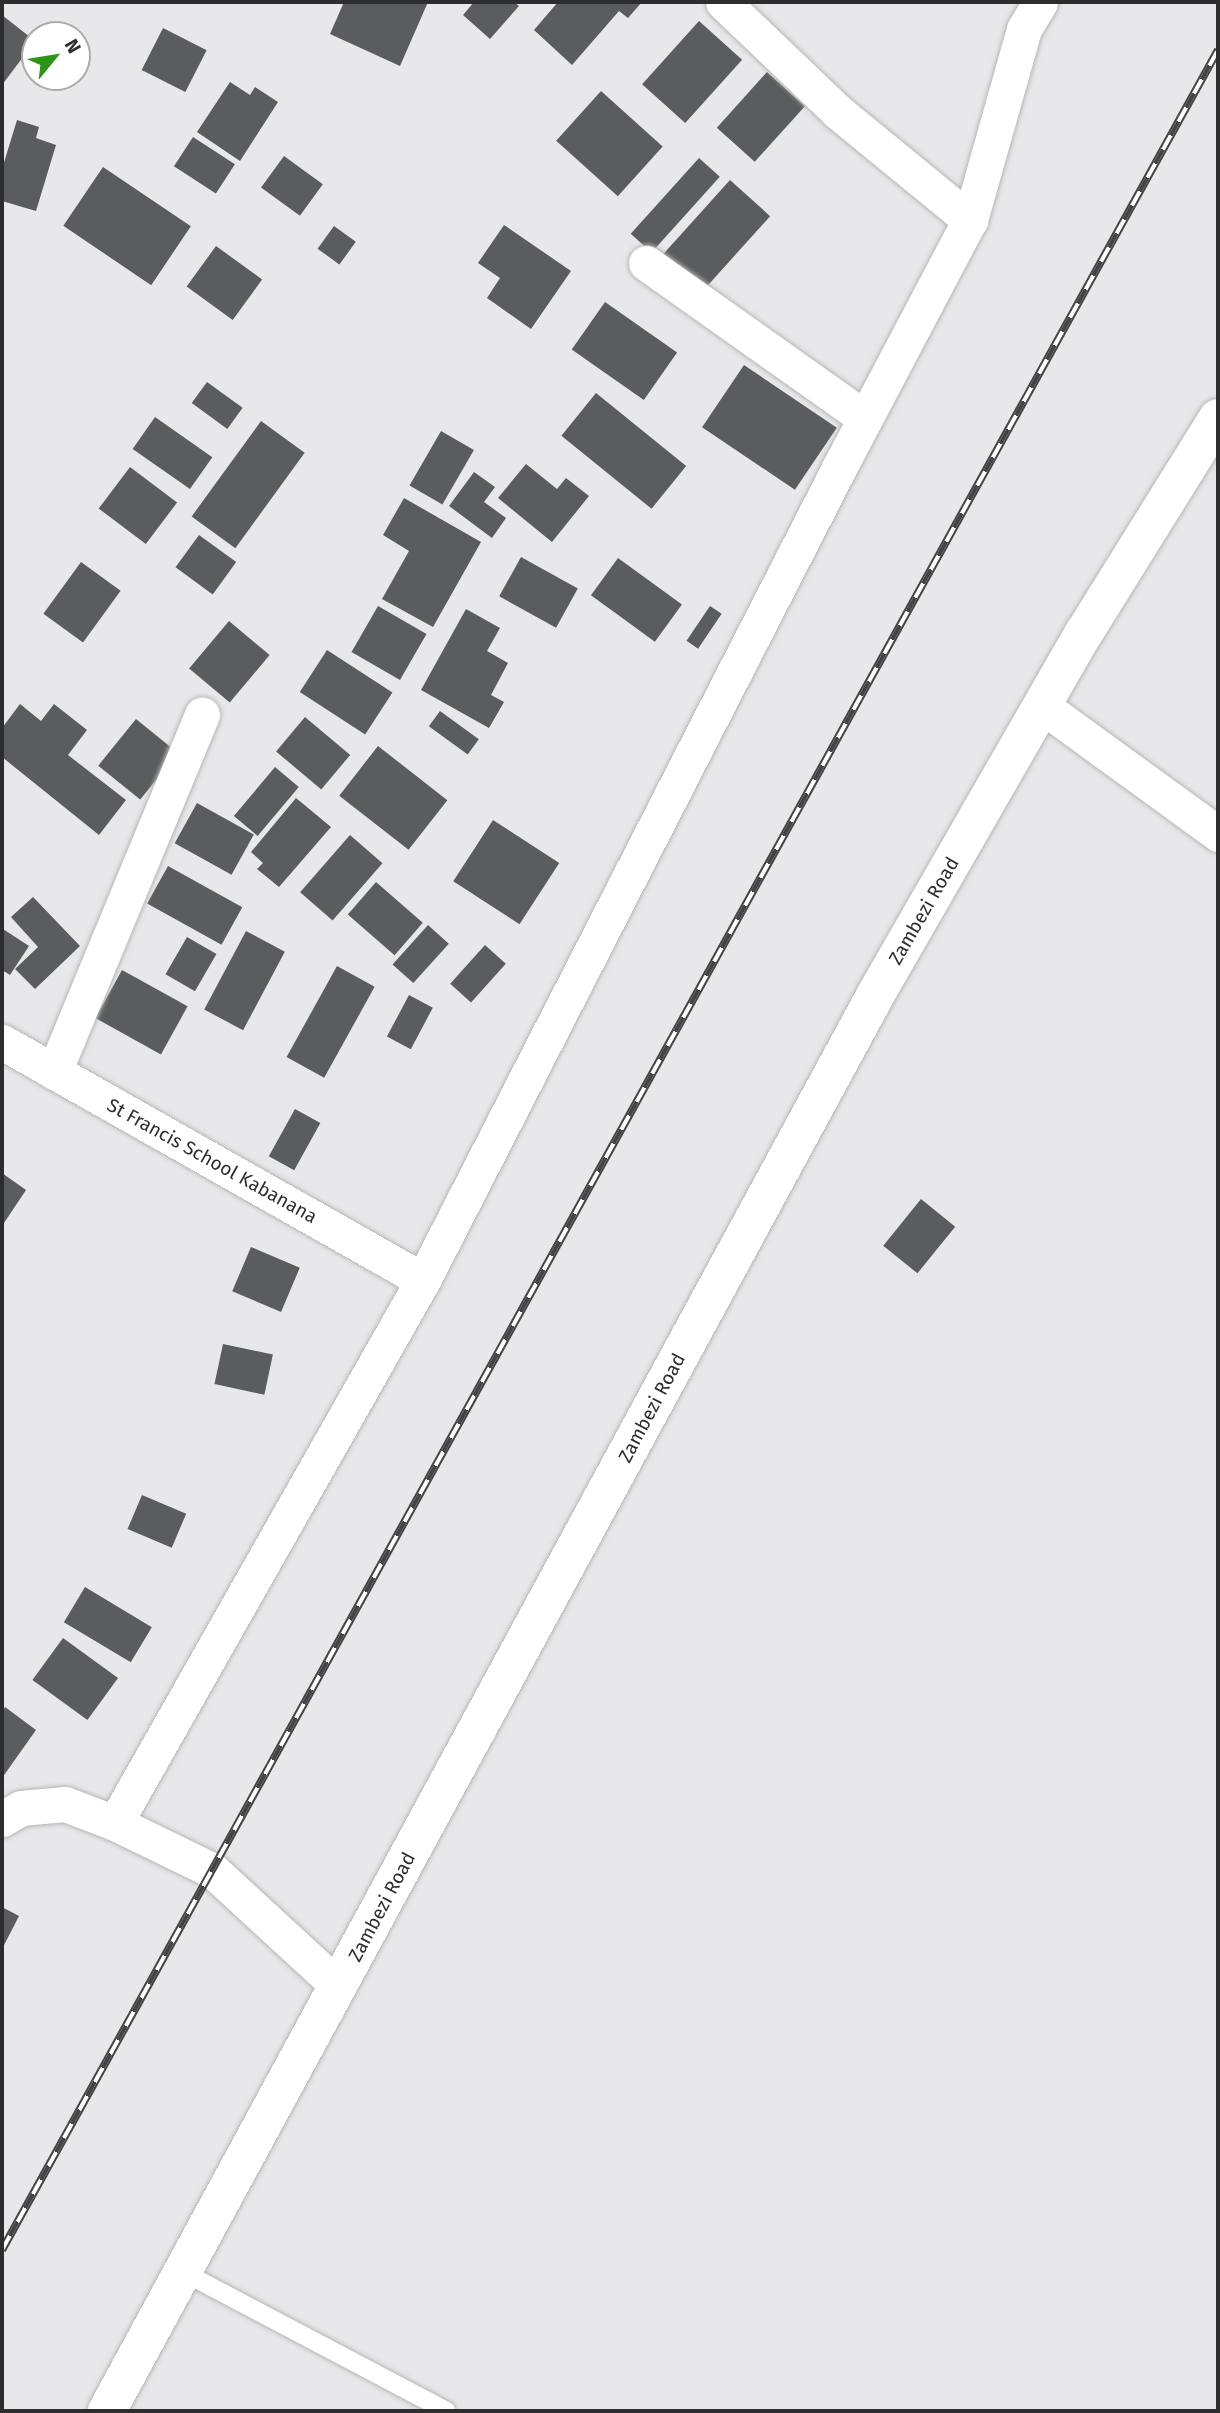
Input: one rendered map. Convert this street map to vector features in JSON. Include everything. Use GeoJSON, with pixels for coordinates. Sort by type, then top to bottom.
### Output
{"type":"FeatureCollection","features":[{"type":"Feature","properties":{"kind":"main road","name":"Zambezi Road"},"geometry":{"type":"LineString","coordinates":[[107,2411],[876,994],[1084,633],[1218,418]]}},
{"type":"Feature","properties":{"kind":"street"},"geometry":{"type":"LineString","coordinates":[[723,2],[838,112],[970,220]]}},
{"type":"Feature","properties":{"kind":"street"},"geometry":{"type":"LineString","coordinates":[[115,1824],[423,1280],[865,418],[970,220],[1024,29],[1040,2]]}},
{"type":"Feature","properties":{"kind":"street"},"geometry":{"type":"LineString","coordinates":[[646,263],[865,418]]}},
{"type":"Feature","properties":{"kind":"street"},"geometry":{"type":"LineString","coordinates":[[1042,706],[1218,834]]}},
{"type":"Feature","properties":{"kind":"street"},"geometry":{"type":"LineString","coordinates":[[54,1072],[202,714]]}},
{"type":"Feature","properties":{"kind":"street","name":"St Francis School Kabanana"},"geometry":{"type":"LineString","coordinates":[[2,1042],[423,1280]]}},
{"type":"Feature","properties":{"kind":"street"},"geometry":{"type":"LineString","coordinates":[[2,1819],[20,1808],[65,1804],[115,1824],[212,1870],[338,1986]]}},
{"type":"Feature","properties":{"kind":"lane"},"geometry":{"type":"LineString","coordinates":[[183,2272],[447,2411]]}},
{"type":"Feature","properties":{"kind":"building"},"geometry":{"type":"Polygon","coordinates":[[[344,2],[428,2],[400,66],[330,34],[344,2]]]}},
{"type":"Feature","properties":{"kind":"building"},"geometry":{"type":"Polygon","coordinates":[[[474,2],[514,2],[519,6],[490,39],[463,15],[474,2]]]}},
{"type":"Feature","properties":{"kind":"building"},"geometry":{"type":"Polygon","coordinates":[[[558,2],[642,2],[628,18],[619,11],[572,65],[534,30],[558,2]]]}},
{"type":"Feature","properties":{"kind":"building"},"geometry":{"type":"Polygon","coordinates":[[[2,15],[21,30],[21,60],[2,85],[2,15]]]}},
{"type":"Feature","properties":{"kind":"building"},"geometry":{"type":"Polygon","coordinates":[[[699,21],[742,60],[685,123],[642,84],[699,21]]]}},
{"type":"Feature","properties":{"kind":"building"},"geometry":{"type":"Polygon","coordinates":[[[163,28],[207,50],[185,92],[142,70],[163,28]]]}},
{"type":"Feature","properties":{"kind":"building"},"geometry":{"type":"Polygon","coordinates":[[[767,72],[805,106],[755,162],[717,128],[767,72]]]}},
{"type":"Feature","properties":{"kind":"building"},"geometry":{"type":"Polygon","coordinates":[[[230,82],[250,95],[255,87],[278,102],[240,161],[197,132],[230,82]]]}},
{"type":"Feature","properties":{"kind":"building"},"geometry":{"type":"Polygon","coordinates":[[[601,91],[663,147],[618,196],[556,141],[601,91]]]}},
{"type":"Feature","properties":{"kind":"building"},"geometry":{"type":"Polygon","coordinates":[[[17,120],[39,127],[36,138],[56,145],[36,211],[2,201],[2,169],[17,120]]]}},
{"type":"Feature","properties":{"kind":"building"},"geometry":{"type":"Polygon","coordinates":[[[193,137],[235,164],[216,194],[174,166],[193,137]]]}},
{"type":"Feature","properties":{"kind":"building"},"geometry":{"type":"Polygon","coordinates":[[[284,156],[323,184],[300,216],[261,188],[284,156]]]}},
{"type":"Feature","properties":{"kind":"building"},"geometry":{"type":"Polygon","coordinates":[[[699,158],[720,177],[652,253],[631,234],[699,158]]]}},
{"type":"Feature","properties":{"kind":"building"},"geometry":{"type":"Polygon","coordinates":[[[103,167],[191,226],[151,285],[63,226],[103,167]]]}},
{"type":"Feature","properties":{"kind":"building"},"geometry":{"type":"Polygon","coordinates":[[[730,180],[770,216],[697,297],[657,261],[730,180]]]}},
{"type":"Feature","properties":{"kind":"building"},"geometry":{"type":"Polygon","coordinates":[[[504,225],[571,271],[531,329],[487,298],[500,278],[478,263],[504,225]]]}},
{"type":"Feature","properties":{"kind":"building"},"geometry":{"type":"Polygon","coordinates":[[[334,226],[356,242],[339,265],[318,249],[334,226]]]}},
{"type":"Feature","properties":{"kind":"building"},"geometry":{"type":"Polygon","coordinates":[[[216,246],[262,280],[233,320],[187,286],[216,246]]]}},
{"type":"Feature","properties":{"kind":"building"},"geometry":{"type":"Polygon","coordinates":[[[605,302],[677,352],[644,400],[572,350],[605,302]]]}},
{"type":"Feature","properties":{"kind":"building"},"geometry":{"type":"Polygon","coordinates":[[[744,365],[837,428],[795,490],[702,427],[744,365]]]}},
{"type":"Feature","properties":{"kind":"building"},"geometry":{"type":"Polygon","coordinates":[[[207,382],[243,408],[227,429],[192,403],[207,382]]]}},
{"type":"Feature","properties":{"kind":"building"},"geometry":{"type":"Polygon","coordinates":[[[596,393],[686,466],[652,509],[561,436],[596,393]]]}},
{"type":"Feature","properties":{"kind":"building"},"geometry":{"type":"Polygon","coordinates":[[[155,417],[212,457],[190,489],[133,449],[155,417]]]}},
{"type":"Feature","properties":{"kind":"building"},"geometry":{"type":"Polygon","coordinates":[[[261,421],[305,453],[235,548],[192,516],[261,421]]]}},
{"type":"Feature","properties":{"kind":"building"},"geometry":{"type":"Polygon","coordinates":[[[441,431],[474,450],[442,505],[410,486],[441,431]]]}},
{"type":"Feature","properties":{"kind":"building"},"geometry":{"type":"Polygon","coordinates":[[[526,464],[557,489],[566,478],[589,496],[552,542],[498,498],[526,464]]]}},
{"type":"Feature","properties":{"kind":"building"},"geometry":{"type":"Polygon","coordinates":[[[130,467],[177,503],[146,544],[99,509],[130,467]]]}},
{"type":"Feature","properties":{"kind":"building"},"geometry":{"type":"Polygon","coordinates":[[[474,472],[495,487],[484,502],[506,518],[492,538],[449,506],[474,472]]]}},
{"type":"Feature","properties":{"kind":"building"},"geometry":{"type":"Polygon","coordinates":[[[404,498],[481,542],[433,627],[382,599],[409,551],[383,535],[404,498]]]}},
{"type":"Feature","properties":{"kind":"building"},"geometry":{"type":"Polygon","coordinates":[[[199,535],[236,562],[213,594],[175,567],[199,535]]]}},
{"type":"Feature","properties":{"kind":"building"},"geometry":{"type":"Polygon","coordinates":[[[521,557],[578,589],[556,628],[499,596],[521,557]]]}},
{"type":"Feature","properties":{"kind":"building"},"geometry":{"type":"Polygon","coordinates":[[[618,558],[682,604],[655,642],[591,595],[618,558]]]}},
{"type":"Feature","properties":{"kind":"building"},"geometry":{"type":"Polygon","coordinates":[[[81,562],[121,591],[83,643],[43,614],[81,562]]]}},
{"type":"Feature","properties":{"kind":"building"},"geometry":{"type":"Polygon","coordinates":[[[378,606],[426,634],[400,680],[352,652],[378,606]]]}},
{"type":"Feature","properties":{"kind":"building"},"geometry":{"type":"Polygon","coordinates":[[[710,606],[722,614],[698,649],[687,641],[710,606]]]}},
{"type":"Feature","properties":{"kind":"building"},"geometry":{"type":"Polygon","coordinates":[[[466,609],[500,628],[487,651],[508,663],[491,695],[504,702],[489,728],[421,690],[466,609]]]}},
{"type":"Feature","properties":{"kind":"building"},"geometry":{"type":"Polygon","coordinates":[[[229,621],[270,655],[230,703],[189,668],[229,621]]]}},
{"type":"Feature","properties":{"kind":"building"},"geometry":{"type":"Polygon","coordinates":[[[327,650],[392,692],[365,734],[300,692],[327,650]]]}},
{"type":"Feature","properties":{"kind":"building"},"geometry":{"type":"Polygon","coordinates":[[[20,704],[41,721],[54,704],[87,730],[68,755],[126,800],[99,835],[2,757],[2,728],[20,704]]]}},
{"type":"Feature","properties":{"kind":"building"},"geometry":{"type":"Polygon","coordinates":[[[440,711],[479,739],[468,755],[429,726],[440,711]]]}},
{"type":"Feature","properties":{"kind":"building"},"geometry":{"type":"Polygon","coordinates":[[[305,717],[350,755],[321,789],[276,751],[305,717]]]}},
{"type":"Feature","properties":{"kind":"building"},"geometry":{"type":"Polygon","coordinates":[[[136,719],[178,753],[140,800],[98,766],[136,719]]]}},
{"type":"Feature","properties":{"kind":"building"},"geometry":{"type":"Polygon","coordinates":[[[378,746],[447,800],[409,850],[339,796],[378,746]]]}},
{"type":"Feature","properties":{"kind":"building"},"geometry":{"type":"Polygon","coordinates":[[[275,767],[299,787],[258,836],[234,816],[275,767]]]}},
{"type":"Feature","properties":{"kind":"building"},"geometry":{"type":"Polygon","coordinates":[[[296,798],[331,827],[279,887],[257,869],[263,863],[251,852],[296,798]]]}},
{"type":"Feature","properties":{"kind":"building"},"geometry":{"type":"Polygon","coordinates":[[[197,803],[254,835],[232,875],[175,843],[197,803]]]}},
{"type":"Feature","properties":{"kind":"building"},"geometry":{"type":"Polygon","coordinates":[[[493,820],[559,863],[519,924],[453,881],[493,820]]]}},
{"type":"Feature","properties":{"kind":"building"},"geometry":{"type":"Polygon","coordinates":[[[350,835],[382,863],[333,921],[300,892],[350,835]]]}},
{"type":"Feature","properties":{"kind":"building"},"geometry":{"type":"Polygon","coordinates":[[[168,866],[242,907],[221,945],[147,904],[168,866]]]}},
{"type":"Feature","properties":{"kind":"building"},"geometry":{"type":"Polygon","coordinates":[[[376,882],[423,923],[395,955],[348,914],[376,882]]]}},
{"type":"Feature","properties":{"kind":"building"},"geometry":{"type":"Polygon","coordinates":[[[33,897],[80,946],[35,989],[15,969],[38,947],[11,917],[33,897]]]}},
{"type":"Feature","properties":{"kind":"building"},"geometry":{"type":"Polygon","coordinates":[[[428,925],[449,944],[413,983],[393,964],[428,925]]]}},
{"type":"Feature","properties":{"kind":"building"},"geometry":{"type":"Polygon","coordinates":[[[3,929],[29,946],[10,975],[2,970],[3,929]]]}},
{"type":"Feature","properties":{"kind":"building"},"geometry":{"type":"Polygon","coordinates":[[[246,931],[285,952],[243,1030],[204,1010],[246,931]]]}},
{"type":"Feature","properties":{"kind":"building"},"geometry":{"type":"Polygon","coordinates":[[[187,937],[216,954],[195,991],[166,974],[187,937]]]}},
{"type":"Feature","properties":{"kind":"building"},"geometry":{"type":"Polygon","coordinates":[[[485,945],[506,964],[471,1002],[450,984],[485,945]]]}},
{"type":"Feature","properties":{"kind":"building"},"geometry":{"type":"Polygon","coordinates":[[[337,966],[375,987],[324,1078],[287,1057],[337,966]]]}},
{"type":"Feature","properties":{"kind":"building"},"geometry":{"type":"Polygon","coordinates":[[[122,970],[188,1006],[161,1054],[95,1018],[122,970]]]}},
{"type":"Feature","properties":{"kind":"building"},"geometry":{"type":"Polygon","coordinates":[[[409,995],[433,1008],[411,1049],[387,1036],[409,995]]]}},
{"type":"Feature","properties":{"kind":"building"},"geometry":{"type":"Polygon","coordinates":[[[295,1109],[320,1123],[294,1170],[269,1156],[295,1109]]]}},
{"type":"Feature","properties":{"kind":"building"},"geometry":{"type":"Polygon","coordinates":[[[2,1173],[26,1190],[2,1226],[2,1173]]]}},
{"type":"Feature","properties":{"kind":"building"},"geometry":{"type":"Polygon","coordinates":[[[921,1199],[955,1227],[917,1273],[883,1246],[921,1199]]]}},
{"type":"Feature","properties":{"kind":"building"},"geometry":{"type":"Polygon","coordinates":[[[251,1247],[300,1268],[281,1312],[232,1291],[251,1247]]]}},
{"type":"Feature","properties":{"kind":"building"},"geometry":{"type":"Polygon","coordinates":[[[223,1344],[273,1355],[264,1395],[214,1384],[223,1344]]]}},
{"type":"Feature","properties":{"kind":"building"},"geometry":{"type":"Polygon","coordinates":[[[142,1495],[186,1514],[172,1548],[128,1529],[142,1495]]]}},
{"type":"Feature","properties":{"kind":"building"},"geometry":{"type":"Polygon","coordinates":[[[85,1587],[152,1627],[131,1662],[64,1622],[85,1587]]]}},
{"type":"Feature","properties":{"kind":"building"},"geometry":{"type":"Polygon","coordinates":[[[63,1638],[118,1678],[87,1720],[32,1680],[63,1638]]]}},
{"type":"Feature","properties":{"kind":"building"},"geometry":{"type":"Polygon","coordinates":[[[5,1707],[36,1730],[2,1778],[2,1712],[5,1707]]]}},
{"type":"Feature","properties":{"kind":"building"},"geometry":{"type":"Polygon","coordinates":[[[2,1907],[19,1916],[2,1949],[2,1907]]]}},
{"type":"Feature","properties":{"kind":"railway"},"geometry":{"type":"LineString","coordinates":[[2,2250],[1218,50]]}}]}
